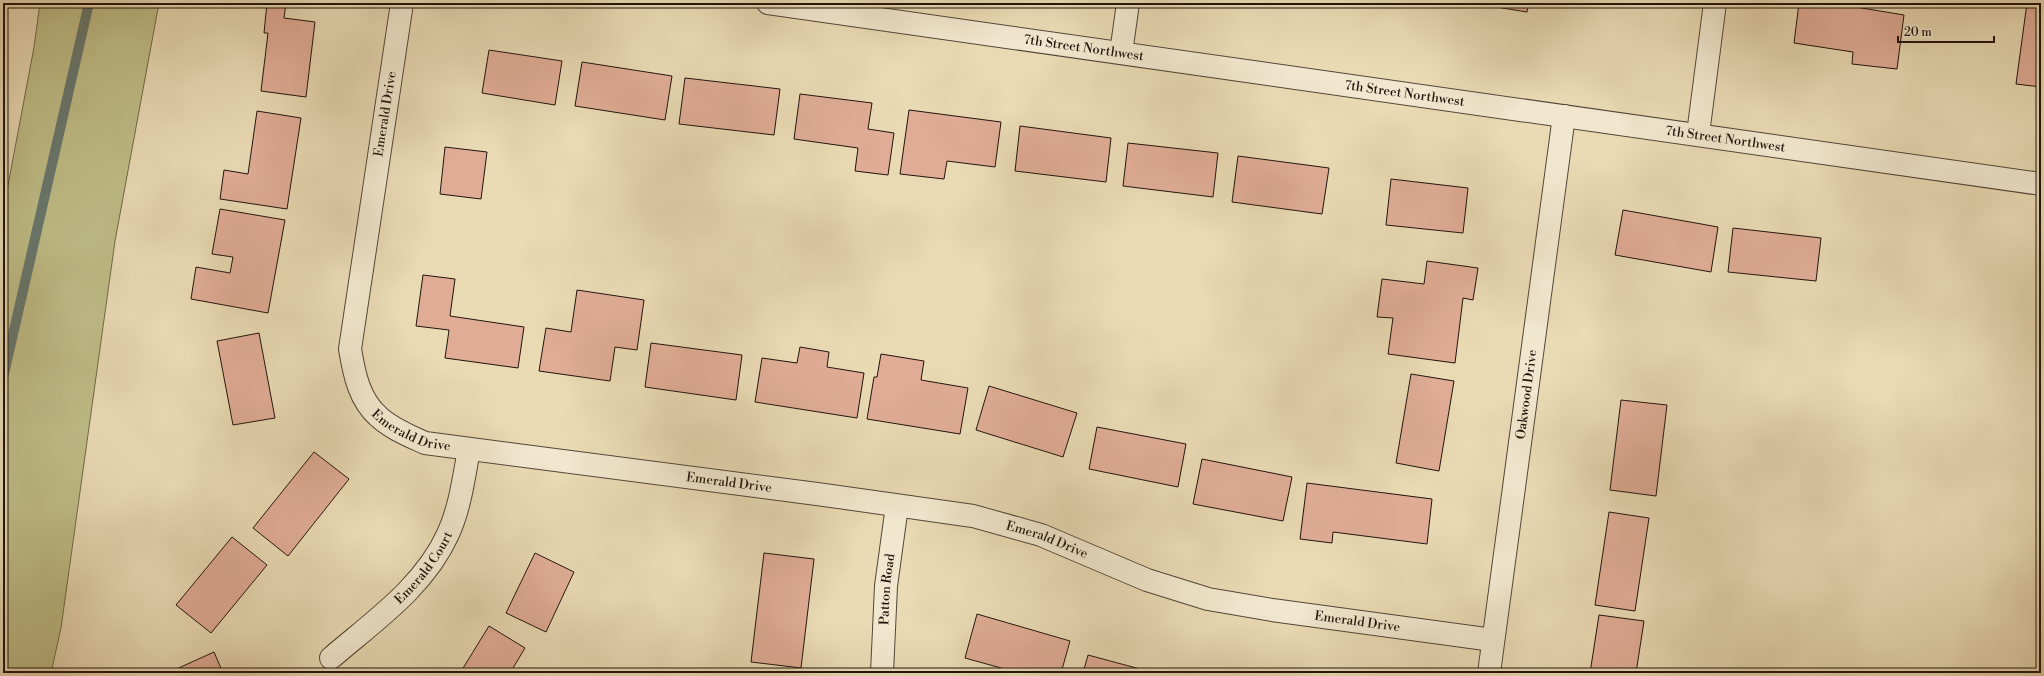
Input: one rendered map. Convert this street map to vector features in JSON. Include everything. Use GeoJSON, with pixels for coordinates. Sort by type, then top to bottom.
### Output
{"type":"FeatureCollection","features":[{"type":"Feature","properties":{"kind":"street","name":"Emerald Drive"},"geometry":{"type":"LineString","coordinates":[[402,3],[350,349],[354,374],[362,395],[378,417],[401,432],[425,443],[817,494],[973,516],[1041,535],[1147,580],[1208,599],[1272,610],[1493,640]]}},
{"type":"Feature","properties":{"kind":"street","name":"7th Street Northwest"},"geometry":{"type":"LineString","coordinates":[[768,3],[1698,134],[2041,184]]}},
{"type":"Feature","properties":{"kind":"street"},"geometry":{"type":"LineString","coordinates":[[1121,53],[1128,3]]}},
{"type":"Feature","properties":{"kind":"street"},"geometry":{"type":"LineString","coordinates":[[1698,134],[1715,3]]}},
{"type":"Feature","properties":{"kind":"street","name":"Oakwood Drive"},"geometry":{"type":"LineString","coordinates":[[1489,673],[1564,116]]}},
{"type":"Feature","properties":{"kind":"street","name":"Emerald Court"},"geometry":{"type":"LineString","coordinates":[[331,658],[400,600],[427,570],[448,534],[460,495],[469,449]]}},
{"type":"Feature","properties":{"kind":"street","name":"Patton Road"},"geometry":{"type":"LineString","coordinates":[[882,673],[886,586],[897,506]]}},
{"type":"Feature","properties":{"kind":"shaded area"},"geometry":{"type":"Polygon","coordinates":[[[40,3],[159,3],[115,241],[61,628],[51,673],[3,673],[3,212],[34,47],[40,3]]]}},
{"type":"Feature","properties":{"kind":"building"},"geometry":{"type":"Polygon","coordinates":[[[267,3],[286,3],[284,18],[315,22],[306,97],[261,91],[268,33],[264,33],[267,3]]]}},
{"type":"Feature","properties":{"kind":"building"},"geometry":{"type":"Polygon","coordinates":[[[1490,3],[1529,3],[1527,12],[1490,6],[1490,3]]]}},
{"type":"Feature","properties":{"kind":"building"},"geometry":{"type":"Polygon","coordinates":[[[1799,3],[1832,3],[1904,15],[1897,69],[1852,64],[1853,52],[1794,43],[1799,3]]]}},
{"type":"Feature","properties":{"kind":"building"},"geometry":{"type":"Polygon","coordinates":[[[2027,3],[2041,5],[2041,87],[2016,84],[2027,3]]]}},
{"type":"Feature","properties":{"kind":"building"},"geometry":{"type":"Polygon","coordinates":[[[489,50],[562,61],[555,105],[482,93],[489,50]]]}},
{"type":"Feature","properties":{"kind":"building"},"geometry":{"type":"Polygon","coordinates":[[[582,62],[672,76],[665,120],[575,106],[582,62]]]}},
{"type":"Feature","properties":{"kind":"building"},"geometry":{"type":"Polygon","coordinates":[[[685,78],[780,89],[774,135],[679,124],[685,78]]]}},
{"type":"Feature","properties":{"kind":"building"},"geometry":{"type":"Polygon","coordinates":[[[800,94],[872,103],[868,129],[894,133],[888,175],[855,171],[858,148],[794,139],[800,94]]]}},
{"type":"Feature","properties":{"kind":"building"},"geometry":{"type":"Polygon","coordinates":[[[909,110],[1001,122],[995,167],[947,161],[944,179],[900,174],[909,110]]]}},
{"type":"Feature","properties":{"kind":"building"},"geometry":{"type":"Polygon","coordinates":[[[257,111],[301,118],[287,209],[220,199],[224,170],[248,174],[257,111]]]}},
{"type":"Feature","properties":{"kind":"building"},"geometry":{"type":"Polygon","coordinates":[[[1020,126],[1111,138],[1106,182],[1015,171],[1020,126]]]}},
{"type":"Feature","properties":{"kind":"building"},"geometry":{"type":"Polygon","coordinates":[[[1128,143],[1218,153],[1213,197],[1123,186],[1128,143]]]}},
{"type":"Feature","properties":{"kind":"building"},"geometry":{"type":"Polygon","coordinates":[[[445,147],[487,152],[481,199],[440,194],[445,147]]]}},
{"type":"Feature","properties":{"kind":"building"},"geometry":{"type":"Polygon","coordinates":[[[1238,156],[1329,168],[1322,214],[1232,202],[1238,156]]]}},
{"type":"Feature","properties":{"kind":"building"},"geometry":{"type":"Polygon","coordinates":[[[1391,179],[1468,188],[1463,233],[1386,225],[1391,179]]]}},
{"type":"Feature","properties":{"kind":"building"},"geometry":{"type":"Polygon","coordinates":[[[220,209],[285,220],[268,313],[191,299],[196,267],[230,273],[233,257],[212,254],[220,209]]]}},
{"type":"Feature","properties":{"kind":"building"},"geometry":{"type":"Polygon","coordinates":[[[1623,210],[1718,227],[1711,272],[1615,255],[1623,210]]]}},
{"type":"Feature","properties":{"kind":"building"},"geometry":{"type":"Polygon","coordinates":[[[1733,228],[1821,238],[1816,281],[1728,272],[1733,228]]]}},
{"type":"Feature","properties":{"kind":"building"},"geometry":{"type":"Polygon","coordinates":[[[1427,261],[1478,268],[1473,300],[1463,298],[1455,363],[1388,354],[1393,318],[1377,317],[1382,279],[1424,284],[1427,261]]]}},
{"type":"Feature","properties":{"kind":"building"},"geometry":{"type":"Polygon","coordinates":[[[423,275],[455,279],[450,316],[524,327],[518,368],[445,358],[449,330],[416,326],[423,275]]]}},
{"type":"Feature","properties":{"kind":"building"},"geometry":{"type":"Polygon","coordinates":[[[577,290],[644,300],[637,350],[615,347],[610,381],[539,371],[546,328],[571,332],[577,290]]]}},
{"type":"Feature","properties":{"kind":"building"},"geometry":{"type":"Polygon","coordinates":[[[259,333],[275,418],[233,425],[217,341],[259,333]]]}},
{"type":"Feature","properties":{"kind":"building"},"geometry":{"type":"Polygon","coordinates":[[[651,343],[742,355],[736,400],[645,387],[651,343]]]}},
{"type":"Feature","properties":{"kind":"building"},"geometry":{"type":"Polygon","coordinates":[[[800,347],[829,352],[827,367],[864,373],[857,418],[755,402],[762,358],[797,363],[800,347]]]}},
{"type":"Feature","properties":{"kind":"building"},"geometry":{"type":"Polygon","coordinates":[[[881,354],[924,361],[921,380],[968,388],[960,434],[867,419],[874,377],[877,377],[881,354]]]}},
{"type":"Feature","properties":{"kind":"building"},"geometry":{"type":"Polygon","coordinates":[[[1411,374],[1454,381],[1439,471],[1396,463],[1411,374]]]}},
{"type":"Feature","properties":{"kind":"building"},"geometry":{"type":"Polygon","coordinates":[[[989,386],[1077,413],[1063,457],[976,430],[989,386]]]}},
{"type":"Feature","properties":{"kind":"building"},"geometry":{"type":"Polygon","coordinates":[[[1621,400],[1667,405],[1656,496],[1610,490],[1621,400]]]}},
{"type":"Feature","properties":{"kind":"building"},"geometry":{"type":"Polygon","coordinates":[[[1097,427],[1186,444],[1178,487],[1089,469],[1097,427]]]}},
{"type":"Feature","properties":{"kind":"building"},"geometry":{"type":"Polygon","coordinates":[[[314,452],[349,479],[288,556],[253,528],[314,452]]]}},
{"type":"Feature","properties":{"kind":"building"},"geometry":{"type":"Polygon","coordinates":[[[1202,459],[1292,477],[1283,521],[1193,504],[1202,459]]]}},
{"type":"Feature","properties":{"kind":"building"},"geometry":{"type":"Polygon","coordinates":[[[1307,483],[1432,499],[1427,544],[1333,532],[1332,543],[1300,539],[1307,483]]]}},
{"type":"Feature","properties":{"kind":"building"},"geometry":{"type":"Polygon","coordinates":[[[1609,512],[1649,518],[1635,611],[1595,605],[1609,512]]]}},
{"type":"Feature","properties":{"kind":"building"},"geometry":{"type":"Polygon","coordinates":[[[232,537],[267,565],[211,633],[176,605],[232,537]]]}},
{"type":"Feature","properties":{"kind":"building"},"geometry":{"type":"Polygon","coordinates":[[[535,553],[574,572],[546,632],[506,613],[535,553]]]}},
{"type":"Feature","properties":{"kind":"building"},"geometry":{"type":"Polygon","coordinates":[[[764,553],[814,559],[801,668],[751,662],[764,553]]]}},
{"type":"Feature","properties":{"kind":"building"},"geometry":{"type":"Polygon","coordinates":[[[977,614],[1070,641],[1061,673],[1019,673],[965,658],[977,614]]]}},
{"type":"Feature","properties":{"kind":"building"},"geometry":{"type":"Polygon","coordinates":[[[1599,615],[1644,621],[1636,673],[1590,673],[1599,615]]]}},
{"type":"Feature","properties":{"kind":"building"},"geometry":{"type":"Polygon","coordinates":[[[489,626],[525,648],[510,673],[460,673],[489,626]]]}},
{"type":"Feature","properties":{"kind":"building"},"geometry":{"type":"Polygon","coordinates":[[[214,652],[223,673],[173,673],[172,671],[214,652]]]}},
{"type":"Feature","properties":{"kind":"building"},"geometry":{"type":"Polygon","coordinates":[[[1088,655],[1155,673],[1083,673],[1088,655]]]}},
{"type":"Feature","properties":{"kind":"waterway"},"geometry":{"type":"LineString","coordinates":[[3,378],[89,3]]}}]}
